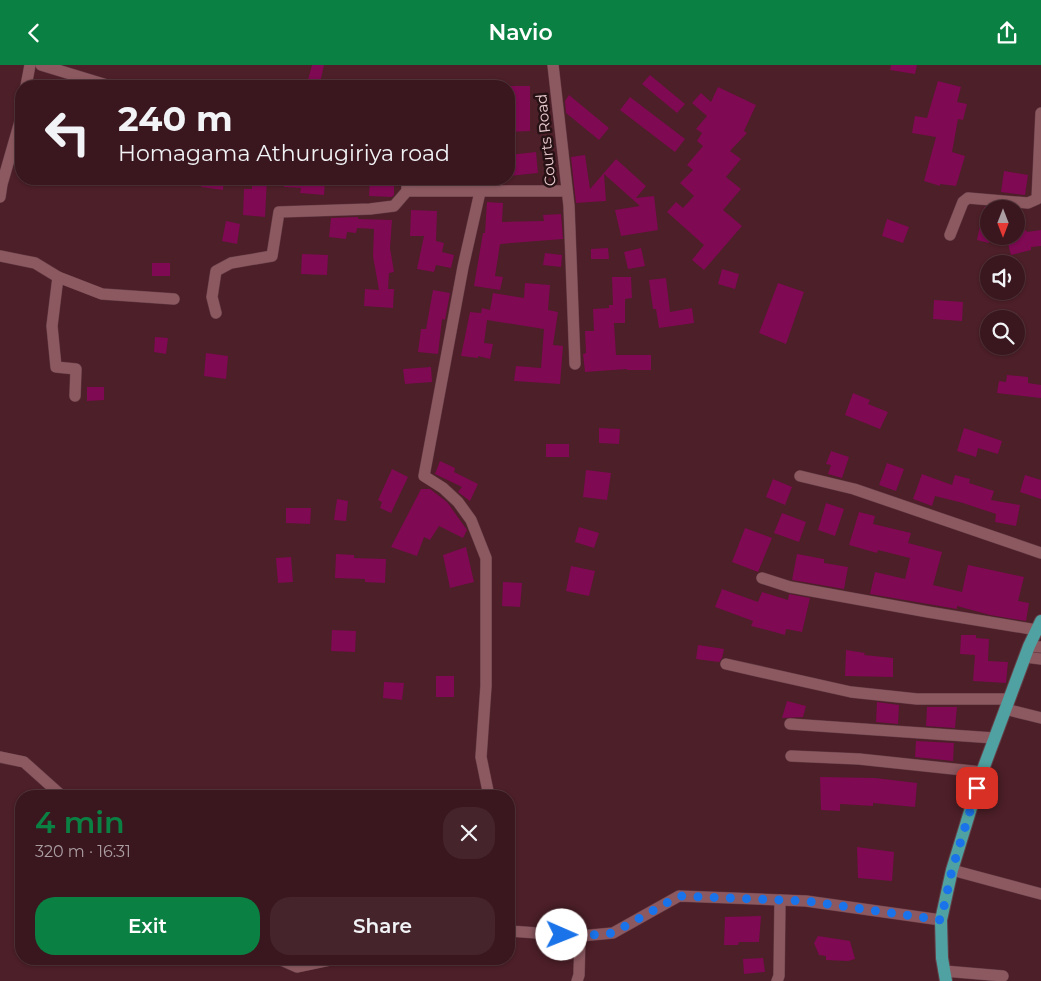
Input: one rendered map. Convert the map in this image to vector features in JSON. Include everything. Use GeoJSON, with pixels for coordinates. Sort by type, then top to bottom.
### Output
{"type":"FeatureCollection","features":[{"type":"Feature","properties":{"kind":"main road"},"geometry":{"type":"LineString","coordinates":[[945,976],[942,958],[941,920],[952,870],[994,738],[1007,704],[1032,650],[1039,625]]}},
{"type":"Feature","properties":{"kind":"street"},"geometry":{"type":"LineString","coordinates":[[27,80],[30,65]]}},
{"type":"Feature","properties":{"kind":"street"},"geometry":{"type":"LineString","coordinates":[[41,65],[90,80]]}},
{"type":"Feature","properties":{"kind":"street","name":"Courts Road"},"geometry":{"type":"LineString","coordinates":[[407,191],[567,191],[553,65]]}},
{"type":"Feature","properties":{"kind":"street"},"geometry":{"type":"LineString","coordinates":[[950,235],[963,202],[968,198],[1028,203],[1037,199],[1041,113]]}},
{"type":"Feature","properties":{"kind":"street"},"geometry":{"type":"LineString","coordinates":[[0,197],[15,138]]}},
{"type":"Feature","properties":{"kind":"street"},"geometry":{"type":"LineString","coordinates":[[216,313],[212,297],[216,271],[231,263],[272,256],[279,212],[370,209],[394,206],[407,191],[407,185]]}},
{"type":"Feature","properties":{"kind":"street"},"geometry":{"type":"LineString","coordinates":[[567,191],[574,364]]}},
{"type":"Feature","properties":{"kind":"street"},"geometry":{"type":"LineString","coordinates":[[480,192],[463,267],[424,476],[443,488],[458,502],[471,521],[486,558],[486,686],[481,757],[487,790]]}},
{"type":"Feature","properties":{"kind":"street"},"geometry":{"type":"LineString","coordinates":[[0,256],[34,263],[58,277],[102,294],[174,299]]}},
{"type":"Feature","properties":{"kind":"street"},"geometry":{"type":"LineString","coordinates":[[58,277],[52,326],[56,367],[76,369],[75,396]]}},
{"type":"Feature","properties":{"kind":"street"},"geometry":{"type":"LineString","coordinates":[[800,476],[854,489],[1041,553]]}},
{"type":"Feature","properties":{"kind":"street"},"geometry":{"type":"LineString","coordinates":[[762,578],[799,589],[928,613],[1039,625]]}},
{"type":"Feature","properties":{"kind":"street"},"geometry":{"type":"LineString","coordinates":[[1032,650],[1041,659]]}},
{"type":"Feature","properties":{"kind":"street"},"geometry":{"type":"LineString","coordinates":[[726,664],[851,692],[917,699],[1007,704],[1041,718]]}},
{"type":"Feature","properties":{"kind":"street"},"geometry":{"type":"LineString","coordinates":[[790,724],[994,738]]}},
{"type":"Feature","properties":{"kind":"street"},"geometry":{"type":"LineString","coordinates":[[791,756],[859,759],[982,772]]}},
{"type":"Feature","properties":{"kind":"street"},"geometry":{"type":"LineString","coordinates":[[0,757],[24,762],[55,790]]}},
{"type":"Feature","properties":{"kind":"street"},"geometry":{"type":"LineString","coordinates":[[952,870],[1041,894]]}},
{"type":"Feature","properties":{"kind":"street"},"geometry":{"type":"LineString","coordinates":[[515,931],[580,936],[613,933],[679,896],[806,901],[941,920]]}},
{"type":"Feature","properties":{"kind":"street"},"geometry":{"type":"LineString","coordinates":[[777,981],[779,976],[780,900]]}},
{"type":"Feature","properties":{"kind":"street"},"geometry":{"type":"LineString","coordinates":[[577,981],[579,975],[580,936]]}},
{"type":"Feature","properties":{"kind":"street"},"geometry":{"type":"LineString","coordinates":[[945,976],[1003,976]]}},
{"type":"Feature","properties":{"kind":"building"},"geometry":{"type":"Polygon","coordinates":[[[312,65],[324,65],[321,80],[308,80],[312,65]]]}},
{"type":"Feature","properties":{"kind":"building"},"geometry":{"type":"Polygon","coordinates":[[[891,65],[917,65],[915,74],[890,70],[891,65]]]}},
{"type":"Feature","properties":{"kind":"building"},"geometry":{"type":"Polygon","coordinates":[[[650,75],[685,104],[677,113],[642,84],[650,75]]]}},
{"type":"Feature","properties":{"kind":"building"},"geometry":{"type":"Polygon","coordinates":[[[938,81],[961,87],[957,102],[967,104],[963,120],[958,119],[952,152],[965,156],[956,186],[940,184],[940,186],[924,181],[936,137],[912,133],[915,116],[927,118],[938,81]]]}},
{"type":"Feature","properties":{"kind":"building"},"geometry":{"type":"Polygon","coordinates":[[[515,86],[530,86],[530,131],[515,132],[515,86]]]}},
{"type":"Feature","properties":{"kind":"building"},"geometry":{"type":"Polygon","coordinates":[[[718,87],[756,105],[744,131],[747,133],[730,151],[741,159],[726,177],[741,189],[723,210],[742,226],[704,270],[692,260],[704,245],[667,212],[676,202],[683,208],[694,196],[680,183],[693,170],[687,165],[703,146],[697,141],[702,133],[696,129],[707,116],[692,103],[701,93],[711,102],[718,87]]]}},
{"type":"Feature","properties":{"kind":"building"},"geometry":{"type":"Polygon","coordinates":[[[569,95],[609,128],[599,140],[566,113],[565,101],[569,95]]]}},
{"type":"Feature","properties":{"kind":"building"},"geometry":{"type":"Polygon","coordinates":[[[630,97],[685,139],[675,152],[620,110],[630,97]]]}},
{"type":"Feature","properties":{"kind":"building"},"geometry":{"type":"Polygon","coordinates":[[[536,152],[538,173],[515,175],[515,154],[536,152]]]}},
{"type":"Feature","properties":{"kind":"building"},"geometry":{"type":"Polygon","coordinates":[[[585,155],[590,189],[616,159],[646,186],[636,198],[654,196],[658,230],[621,236],[615,210],[640,206],[604,174],[606,201],[576,203],[571,157],[585,155]]]}},
{"type":"Feature","properties":{"kind":"building"},"geometry":{"type":"Polygon","coordinates":[[[1004,171],[1028,175],[1025,195],[1001,192],[1004,171]]]}},
{"type":"Feature","properties":{"kind":"building"},"geometry":{"type":"Polygon","coordinates":[[[201,185],[223,185],[223,190],[201,187],[201,185]]]}},
{"type":"Feature","properties":{"kind":"building"},"geometry":{"type":"Polygon","coordinates":[[[252,185],[267,185],[265,217],[243,215],[244,189],[252,189],[252,185]]]}},
{"type":"Feature","properties":{"kind":"building"},"geometry":{"type":"Polygon","coordinates":[[[284,185],[325,185],[324,195],[300,193],[301,188],[284,187],[284,185]]]}},
{"type":"Feature","properties":{"kind":"building"},"geometry":{"type":"Polygon","coordinates":[[[370,185],[394,185],[394,195],[392,197],[369,196],[370,185]]]}},
{"type":"Feature","properties":{"kind":"building"},"geometry":{"type":"Polygon","coordinates":[[[487,202],[503,203],[502,222],[544,221],[543,215],[561,214],[563,239],[500,244],[495,276],[503,277],[500,290],[474,286],[483,233],[485,233],[487,202]]]}},
{"type":"Feature","properties":{"kind":"building"},"geometry":{"type":"Polygon","coordinates":[[[411,210],[437,211],[436,241],[444,243],[442,252],[454,255],[451,268],[436,265],[434,272],[417,269],[424,236],[410,236],[411,210]]]}},
{"type":"Feature","properties":{"kind":"building"},"geometry":{"type":"Polygon","coordinates":[[[358,217],[358,219],[392,220],[390,248],[394,272],[389,273],[388,289],[394,289],[393,308],[364,306],[365,289],[379,290],[373,256],[374,229],[357,228],[356,233],[347,232],[346,239],[329,237],[331,218],[358,217]]]}},
{"type":"Feature","properties":{"kind":"building"},"geometry":{"type":"Polygon","coordinates":[[[887,219],[909,227],[903,243],[882,236],[887,219]]]}},
{"type":"Feature","properties":{"kind":"building"},"geometry":{"type":"Polygon","coordinates":[[[226,221],[240,224],[237,244],[222,241],[226,221]]]}},
{"type":"Feature","properties":{"kind":"building"},"geometry":{"type":"Polygon","coordinates":[[[980,226],[980,241],[977,240],[980,226]]]}},
{"type":"Feature","properties":{"kind":"building"},"geometry":{"type":"Polygon","coordinates":[[[1025,230],[1027,232],[1041,230],[1041,246],[1031,247],[1031,250],[1011,255],[1008,245],[1025,245],[1025,230]]]}},
{"type":"Feature","properties":{"kind":"building"},"geometry":{"type":"Polygon","coordinates":[[[608,248],[609,259],[591,259],[591,249],[608,248]]]}},
{"type":"Feature","properties":{"kind":"building"},"geometry":{"type":"Polygon","coordinates":[[[641,248],[645,266],[628,269],[624,252],[641,248]]]}},
{"type":"Feature","properties":{"kind":"building"},"geometry":{"type":"Polygon","coordinates":[[[545,253],[562,255],[561,267],[543,265],[545,253]]]}},
{"type":"Feature","properties":{"kind":"building"},"geometry":{"type":"Polygon","coordinates":[[[302,254],[328,255],[327,275],[301,274],[302,254]]]}},
{"type":"Feature","properties":{"kind":"building"},"geometry":{"type":"Polygon","coordinates":[[[152,263],[170,263],[170,276],[152,276],[152,263]]]}},
{"type":"Feature","properties":{"kind":"building"},"geometry":{"type":"Polygon","coordinates":[[[722,269],[739,274],[735,289],[718,284],[722,269]]]}},
{"type":"Feature","properties":{"kind":"building"},"geometry":{"type":"Polygon","coordinates":[[[612,277],[631,277],[632,298],[625,299],[625,323],[614,323],[616,355],[651,355],[651,370],[627,369],[585,372],[583,354],[586,353],[585,331],[594,331],[593,309],[609,308],[609,305],[613,305],[612,277]]]}},
{"type":"Feature","properties":{"kind":"building"},"geometry":{"type":"Polygon","coordinates":[[[666,278],[670,312],[692,308],[694,323],[659,328],[656,309],[653,309],[649,280],[666,278]]]}},
{"type":"Feature","properties":{"kind":"building"},"geometry":{"type":"Polygon","coordinates":[[[525,283],[550,285],[548,310],[558,312],[553,345],[563,346],[560,384],[514,381],[516,366],[541,368],[544,329],[487,320],[484,343],[493,344],[490,359],[478,356],[478,358],[461,356],[470,312],[481,313],[482,308],[490,310],[493,293],[524,298],[525,283]]]}},
{"type":"Feature","properties":{"kind":"building"},"geometry":{"type":"Polygon","coordinates":[[[778,283],[804,292],[786,344],[759,333],[778,283]]]}},
{"type":"Feature","properties":{"kind":"building"},"geometry":{"type":"Polygon","coordinates":[[[433,290],[450,293],[445,320],[442,319],[438,354],[418,352],[421,329],[426,329],[433,290]]]}},
{"type":"Feature","properties":{"kind":"building"},"geometry":{"type":"Polygon","coordinates":[[[934,300],[963,302],[962,321],[933,319],[934,300]]]}},
{"type":"Feature","properties":{"kind":"building"},"geometry":{"type":"Polygon","coordinates":[[[155,337],[168,338],[166,354],[154,352],[155,337]]]}},
{"type":"Feature","properties":{"kind":"building"},"geometry":{"type":"Polygon","coordinates":[[[206,353],[228,356],[226,379],[204,376],[206,353]]]}},
{"type":"Feature","properties":{"kind":"building"},"geometry":{"type":"Polygon","coordinates":[[[431,367],[432,382],[405,384],[403,369],[431,367]]]}},
{"type":"Feature","properties":{"kind":"building"},"geometry":{"type":"Polygon","coordinates":[[[1007,375],[1028,377],[1028,383],[1041,385],[1041,398],[997,393],[999,381],[1006,382],[1007,375]]]}},
{"type":"Feature","properties":{"kind":"building"},"geometry":{"type":"Polygon","coordinates":[[[87,387],[104,387],[104,400],[87,401],[87,387]]]}},
{"type":"Feature","properties":{"kind":"building"},"geometry":{"type":"Polygon","coordinates":[[[853,393],[870,400],[868,404],[888,412],[880,429],[845,415],[853,393]]]}},
{"type":"Feature","properties":{"kind":"building"},"geometry":{"type":"Polygon","coordinates":[[[599,428],[620,429],[619,444],[599,443],[599,428]]]}},
{"type":"Feature","properties":{"kind":"building"},"geometry":{"type":"Polygon","coordinates":[[[964,428],[1002,441],[998,454],[978,448],[976,457],[957,451],[964,428]]]}},
{"type":"Feature","properties":{"kind":"building"},"geometry":{"type":"Polygon","coordinates":[[[546,444],[569,444],[569,457],[546,457],[546,444]]]}},
{"type":"Feature","properties":{"kind":"building"},"geometry":{"type":"Polygon","coordinates":[[[831,451],[849,457],[842,478],[828,474],[831,465],[826,464],[831,451]]]}},
{"type":"Feature","properties":{"kind":"building"},"geometry":{"type":"Polygon","coordinates":[[[440,461],[455,468],[454,472],[478,484],[470,501],[458,492],[462,487],[435,474],[440,461]]]}},
{"type":"Feature","properties":{"kind":"building"},"geometry":{"type":"Polygon","coordinates":[[[887,463],[904,469],[896,491],[879,485],[887,463]]]}},
{"type":"Feature","properties":{"kind":"building"},"geometry":{"type":"Polygon","coordinates":[[[392,469],[408,477],[391,513],[380,508],[382,502],[378,500],[392,469]]]}},
{"type":"Feature","properties":{"kind":"building"},"geometry":{"type":"Polygon","coordinates":[[[586,470],[611,473],[607,500],[583,497],[586,470]]]}},
{"type":"Feature","properties":{"kind":"building"},"geometry":{"type":"Polygon","coordinates":[[[922,474],[952,485],[955,475],[970,479],[969,483],[994,491],[991,500],[1020,505],[1016,526],[995,522],[996,514],[963,503],[935,496],[932,506],[913,499],[922,474]]]}},
{"type":"Feature","properties":{"kind":"building"},"geometry":{"type":"Polygon","coordinates":[[[1025,475],[1041,480],[1041,499],[1020,492],[1025,475]]]}},
{"type":"Feature","properties":{"kind":"building"},"geometry":{"type":"Polygon","coordinates":[[[773,479],[792,487],[785,505],[766,497],[773,479]]]}},
{"type":"Feature","properties":{"kind":"building"},"geometry":{"type":"Polygon","coordinates":[[[421,489],[430,489],[447,502],[467,530],[463,538],[439,526],[430,540],[424,537],[417,556],[391,547],[421,489]]]}},
{"type":"Feature","properties":{"kind":"building"},"geometry":{"type":"Polygon","coordinates":[[[337,499],[348,501],[346,521],[334,520],[337,499]]]}},
{"type":"Feature","properties":{"kind":"building"},"geometry":{"type":"Polygon","coordinates":[[[826,503],[844,509],[835,536],[818,530],[826,503]]]}},
{"type":"Feature","properties":{"kind":"building"},"geometry":{"type":"Polygon","coordinates":[[[286,508],[311,508],[310,524],[286,523],[286,508]]]}},
{"type":"Feature","properties":{"kind":"building"},"geometry":{"type":"Polygon","coordinates":[[[859,512],[875,516],[873,524],[911,533],[908,543],[942,552],[933,585],[962,592],[968,565],[1024,577],[1018,601],[1029,603],[1026,621],[990,615],[957,606],[957,609],[870,594],[875,572],[905,579],[910,558],[878,550],[877,553],[849,545],[859,512]]]}},
{"type":"Feature","properties":{"kind":"building"},"geometry":{"type":"Polygon","coordinates":[[[782,513],[806,522],[799,542],[774,533],[782,513]]]}},
{"type":"Feature","properties":{"kind":"building"},"geometry":{"type":"Polygon","coordinates":[[[579,527],[599,533],[594,548],[575,542],[579,527]]]}},
{"type":"Feature","properties":{"kind":"building"},"geometry":{"type":"Polygon","coordinates":[[[745,528],[772,538],[758,572],[732,562],[745,528]]]}},
{"type":"Feature","properties":{"kind":"building"},"geometry":{"type":"Polygon","coordinates":[[[466,547],[474,582],[450,588],[443,555],[466,547]]]}},
{"type":"Feature","properties":{"kind":"building"},"geometry":{"type":"Polygon","coordinates":[[[336,554],[354,555],[354,558],[386,559],[385,583],[365,582],[365,579],[335,578],[336,554]]]}},
{"type":"Feature","properties":{"kind":"building"},"geometry":{"type":"Polygon","coordinates":[[[797,554],[824,559],[824,563],[848,567],[844,589],[792,580],[797,554]]]}},
{"type":"Feature","properties":{"kind":"building"},"geometry":{"type":"Polygon","coordinates":[[[291,557],[293,582],[278,583],[276,558],[291,557]]]}},
{"type":"Feature","properties":{"kind":"building"},"geometry":{"type":"Polygon","coordinates":[[[571,566],[595,571],[589,596],[566,591],[571,566]]]}},
{"type":"Feature","properties":{"kind":"building"},"geometry":{"type":"Polygon","coordinates":[[[503,582],[522,583],[520,607],[502,606],[503,582]]]}},
{"type":"Feature","properties":{"kind":"building"},"geometry":{"type":"Polygon","coordinates":[[[722,589],[758,602],[762,592],[788,600],[789,594],[810,598],[802,632],[786,629],[785,635],[751,626],[753,621],[715,607],[722,589]]]}},
{"type":"Feature","properties":{"kind":"building"},"geometry":{"type":"Polygon","coordinates":[[[332,630],[356,631],[355,652],[331,651],[332,630]]]}},
{"type":"Feature","properties":{"kind":"building"},"geometry":{"type":"Polygon","coordinates":[[[961,635],[976,635],[976,638],[989,639],[988,661],[1008,662],[1006,683],[973,681],[975,655],[960,654],[961,635]]]}},
{"type":"Feature","properties":{"kind":"building"},"geometry":{"type":"Polygon","coordinates":[[[698,645],[724,649],[722,658],[719,662],[696,659],[698,645]]]}},
{"type":"Feature","properties":{"kind":"building"},"geometry":{"type":"Polygon","coordinates":[[[846,650],[865,653],[864,655],[893,658],[893,677],[845,676],[846,650]]]}},
{"type":"Feature","properties":{"kind":"building"},"geometry":{"type":"Polygon","coordinates":[[[436,676],[454,676],[454,697],[436,697],[436,676]]]}},
{"type":"Feature","properties":{"kind":"building"},"geometry":{"type":"Polygon","coordinates":[[[384,682],[404,683],[402,700],[383,698],[384,682]]]}},
{"type":"Feature","properties":{"kind":"building"},"geometry":{"type":"Polygon","coordinates":[[[787,701],[806,706],[803,717],[782,718],[787,701]]]}},
{"type":"Feature","properties":{"kind":"building"},"geometry":{"type":"Polygon","coordinates":[[[877,702],[899,705],[898,724],[876,722],[877,702]]]}},
{"type":"Feature","properties":{"kind":"building"},"geometry":{"type":"Polygon","coordinates":[[[927,707],[957,707],[955,728],[926,726],[927,707]]]}},
{"type":"Feature","properties":{"kind":"building"},"geometry":{"type":"Polygon","coordinates":[[[916,741],[954,743],[953,761],[915,757],[916,741]]]}},
{"type":"Feature","properties":{"kind":"building"},"geometry":{"type":"Polygon","coordinates":[[[820,777],[875,778],[917,783],[915,807],[873,803],[873,806],[840,804],[840,811],[821,810],[820,777]]]}},
{"type":"Feature","properties":{"kind":"building"},"geometry":{"type":"Polygon","coordinates":[[[857,847],[894,852],[892,881],[858,878],[857,847]]]}},
{"type":"Feature","properties":{"kind":"building"},"geometry":{"type":"Polygon","coordinates":[[[761,916],[759,942],[739,942],[738,945],[724,945],[725,917],[761,916]]]}},
{"type":"Feature","properties":{"kind":"building"},"geometry":{"type":"Polygon","coordinates":[[[818,936],[850,941],[855,959],[848,961],[826,960],[826,956],[819,955],[814,943],[818,936]]]}},
{"type":"Feature","properties":{"kind":"building"},"geometry":{"type":"Polygon","coordinates":[[[763,958],[765,972],[744,974],[743,959],[763,958]]]}},
{"type":"Feature","properties":{"kind":"route"},"geometry":{"type":"LineString","coordinates":[[562,935],[580,936],[613,933],[679,896],[806,901],[941,920],[952,870],[977,788]]}}]}
